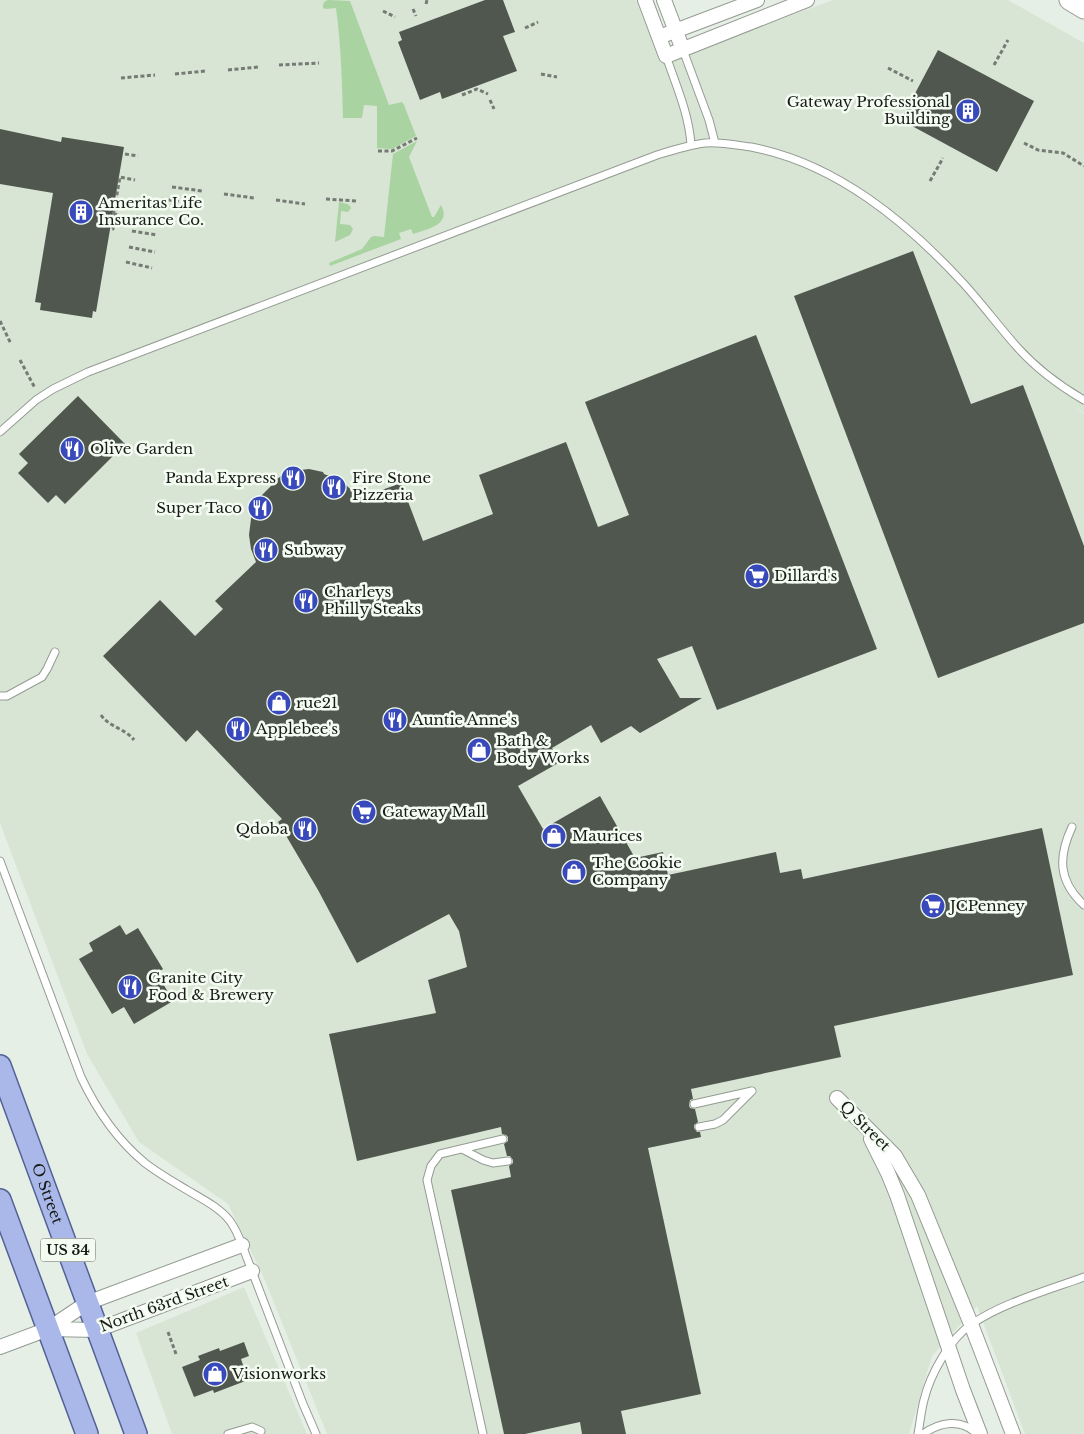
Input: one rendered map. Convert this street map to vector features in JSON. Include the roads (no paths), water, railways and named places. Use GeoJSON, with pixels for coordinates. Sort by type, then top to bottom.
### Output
{"type":"FeatureCollection","features":[{"type":"Feature","properties":{"kind":"main road"},"geometry":{"type":"LineString","coordinates":[[1069,0],[1084,9]]}},
{"type":"Feature","properties":{"kind":"main road","name":"O Street"},"geometry":{"type":"LineString","coordinates":[[0,1066],[136,1434]]}},
{"type":"Feature","properties":{"kind":"main road","name":"US 34"},"geometry":{"type":"LineString","coordinates":[[0,1200],[87,1434]]}},
{"type":"Feature","properties":{"kind":"street"},"geometry":{"type":"LineString","coordinates":[[645,0],[666,56],[807,0]]}},
{"type":"Feature","properties":{"kind":"street"},"geometry":{"type":"LineString","coordinates":[[664,0],[682,50]]}},
{"type":"Feature","properties":{"kind":"street"},"geometry":{"type":"LineString","coordinates":[[659,38],[757,0]]}},
{"type":"Feature","properties":{"kind":"street","name":"Q Street"},"geometry":{"type":"LineString","coordinates":[[979,1434],[888,1172],[870,1137],[837,1098],[895,1156],[906,1174],[926,1214],[1013,1434]]}},
{"type":"Feature","properties":{"kind":"street","name":"North 63rd Street"},"geometry":{"type":"LineString","coordinates":[[48,1329],[87,1303],[242,1245]]}},
{"type":"Feature","properties":{"kind":"street","name":"North 63rd Street"},"geometry":{"type":"LineString","coordinates":[[48,1329],[97,1330],[252,1271]]}},
{"type":"Feature","properties":{"kind":"street"},"geometry":{"type":"LineString","coordinates":[[0,1347],[48,1329]]}},
{"type":"Feature","properties":{"kind":"lane"},"geometry":{"type":"LineString","coordinates":[[682,50],[709,120],[715,143]]}},
{"type":"Feature","properties":{"kind":"lane"},"geometry":{"type":"LineString","coordinates":[[666,56],[685,110],[690,130],[691,145]]}},
{"type":"Feature","properties":{"kind":"lane"},"geometry":{"type":"LineString","coordinates":[[0,432],[36,400],[53,389],[88,372],[658,155],[691,145],[707,143],[735,145],[781,154],[820,170],[878,206],[932,251],[964,284],[1018,348],[1040,369],[1084,400]]}},
{"type":"Feature","properties":{"kind":"lane"},"geometry":{"type":"LineString","coordinates":[[0,696],[8,696],[42,677],[48,670],[55,652]]}},
{"type":"Feature","properties":{"kind":"lane"},"geometry":{"type":"LineString","coordinates":[[1072,827],[1065,842],[1062,859],[1063,871],[1069,887],[1077,899],[1084,905]]}},
{"type":"Feature","properties":{"kind":"lane"},"geometry":{"type":"LineString","coordinates":[[0,861],[81,1078],[102,1116],[119,1139],[146,1164],[218,1210],[230,1221],[242,1245],[316,1434]]}},
{"type":"Feature","properties":{"kind":"lane"},"geometry":{"type":"LineString","coordinates":[[694,1104],[752,1091],[724,1120],[699,1127]]}},
{"type":"Feature","properties":{"kind":"lane"},"geometry":{"type":"LineString","coordinates":[[483,1434],[427,1180],[431,1166],[440,1154],[504,1140]]}},
{"type":"Feature","properties":{"kind":"lane"},"geometry":{"type":"LineString","coordinates":[[462,1149],[493,1163],[508,1162]]}},
{"type":"Feature","properties":{"kind":"lane"},"geometry":{"type":"LineString","coordinates":[[918,1434],[924,1400],[930,1381],[949,1348],[961,1332],[971,1324],[997,1310],[1084,1277]]}},
{"type":"Feature","properties":{"kind":"lane"},"geometry":{"type":"LineString","coordinates":[[923,1434],[938,1426],[959,1423],[979,1434]]}},
{"type":"Feature","properties":{"kind":"lane"},"geometry":{"type":"LineString","coordinates":[[228,1434],[252,1427],[261,1431]]}},
{"type":"Feature","properties":{"kind":"place","name":"Gateway Professional Building"},"geometry":{"type":"Point","coordinates":[968,111]}},
{"type":"Feature","properties":{"kind":"place","name":"Ameritas Life Insurance Co."},"geometry":{"type":"Point","coordinates":[81,212]}},
{"type":"Feature","properties":{"kind":"place","name":"Olive Garden"},"geometry":{"type":"Point","coordinates":[72,449]}},
{"type":"Feature","properties":{"kind":"place","name":"Panda Express"},"geometry":{"type":"Point","coordinates":[293,478]}},
{"type":"Feature","properties":{"kind":"place","name":"Fire Stone Pizzeria"},"geometry":{"type":"Point","coordinates":[334,487]}},
{"type":"Feature","properties":{"kind":"place","name":"Super Taco"},"geometry":{"type":"Point","coordinates":[260,508]}},
{"type":"Feature","properties":{"kind":"place","name":"Subway"},"geometry":{"type":"Point","coordinates":[266,550]}},
{"type":"Feature","properties":{"kind":"place","name":"Dillard's"},"geometry":{"type":"Point","coordinates":[757,576]}},
{"type":"Feature","properties":{"kind":"place","name":"Charleys Philly Steaks"},"geometry":{"type":"Point","coordinates":[306,601]}},
{"type":"Feature","properties":{"kind":"place","name":"rue21"},"geometry":{"type":"Point","coordinates":[279,703]}},
{"type":"Feature","properties":{"kind":"place","name":"Auntie Anne's"},"geometry":{"type":"Point","coordinates":[395,720]}},
{"type":"Feature","properties":{"kind":"place","name":"Applebee's"},"geometry":{"type":"Point","coordinates":[238,729]}},
{"type":"Feature","properties":{"kind":"place","name":"Bath & Body Works"},"geometry":{"type":"Point","coordinates":[479,750]}},
{"type":"Feature","properties":{"kind":"place","name":"Gateway Mall"},"geometry":{"type":"Point","coordinates":[364,812]}},
{"type":"Feature","properties":{"kind":"place","name":"Qdoba"},"geometry":{"type":"Point","coordinates":[305,829]}},
{"type":"Feature","properties":{"kind":"place","name":"Maurices"},"geometry":{"type":"Point","coordinates":[554,836]}},
{"type":"Feature","properties":{"kind":"place","name":"The Cookie Company"},"geometry":{"type":"Point","coordinates":[574,872]}},
{"type":"Feature","properties":{"kind":"place","name":"JCPenney"},"geometry":{"type":"Point","coordinates":[933,906]}},
{"type":"Feature","properties":{"kind":"place","name":"Granite City Food & Brewery"},"geometry":{"type":"Point","coordinates":[130,987]}},
{"type":"Feature","properties":{"kind":"place","name":"Visionworks"},"geometry":{"type":"Point","coordinates":[215,1374]}}]}
